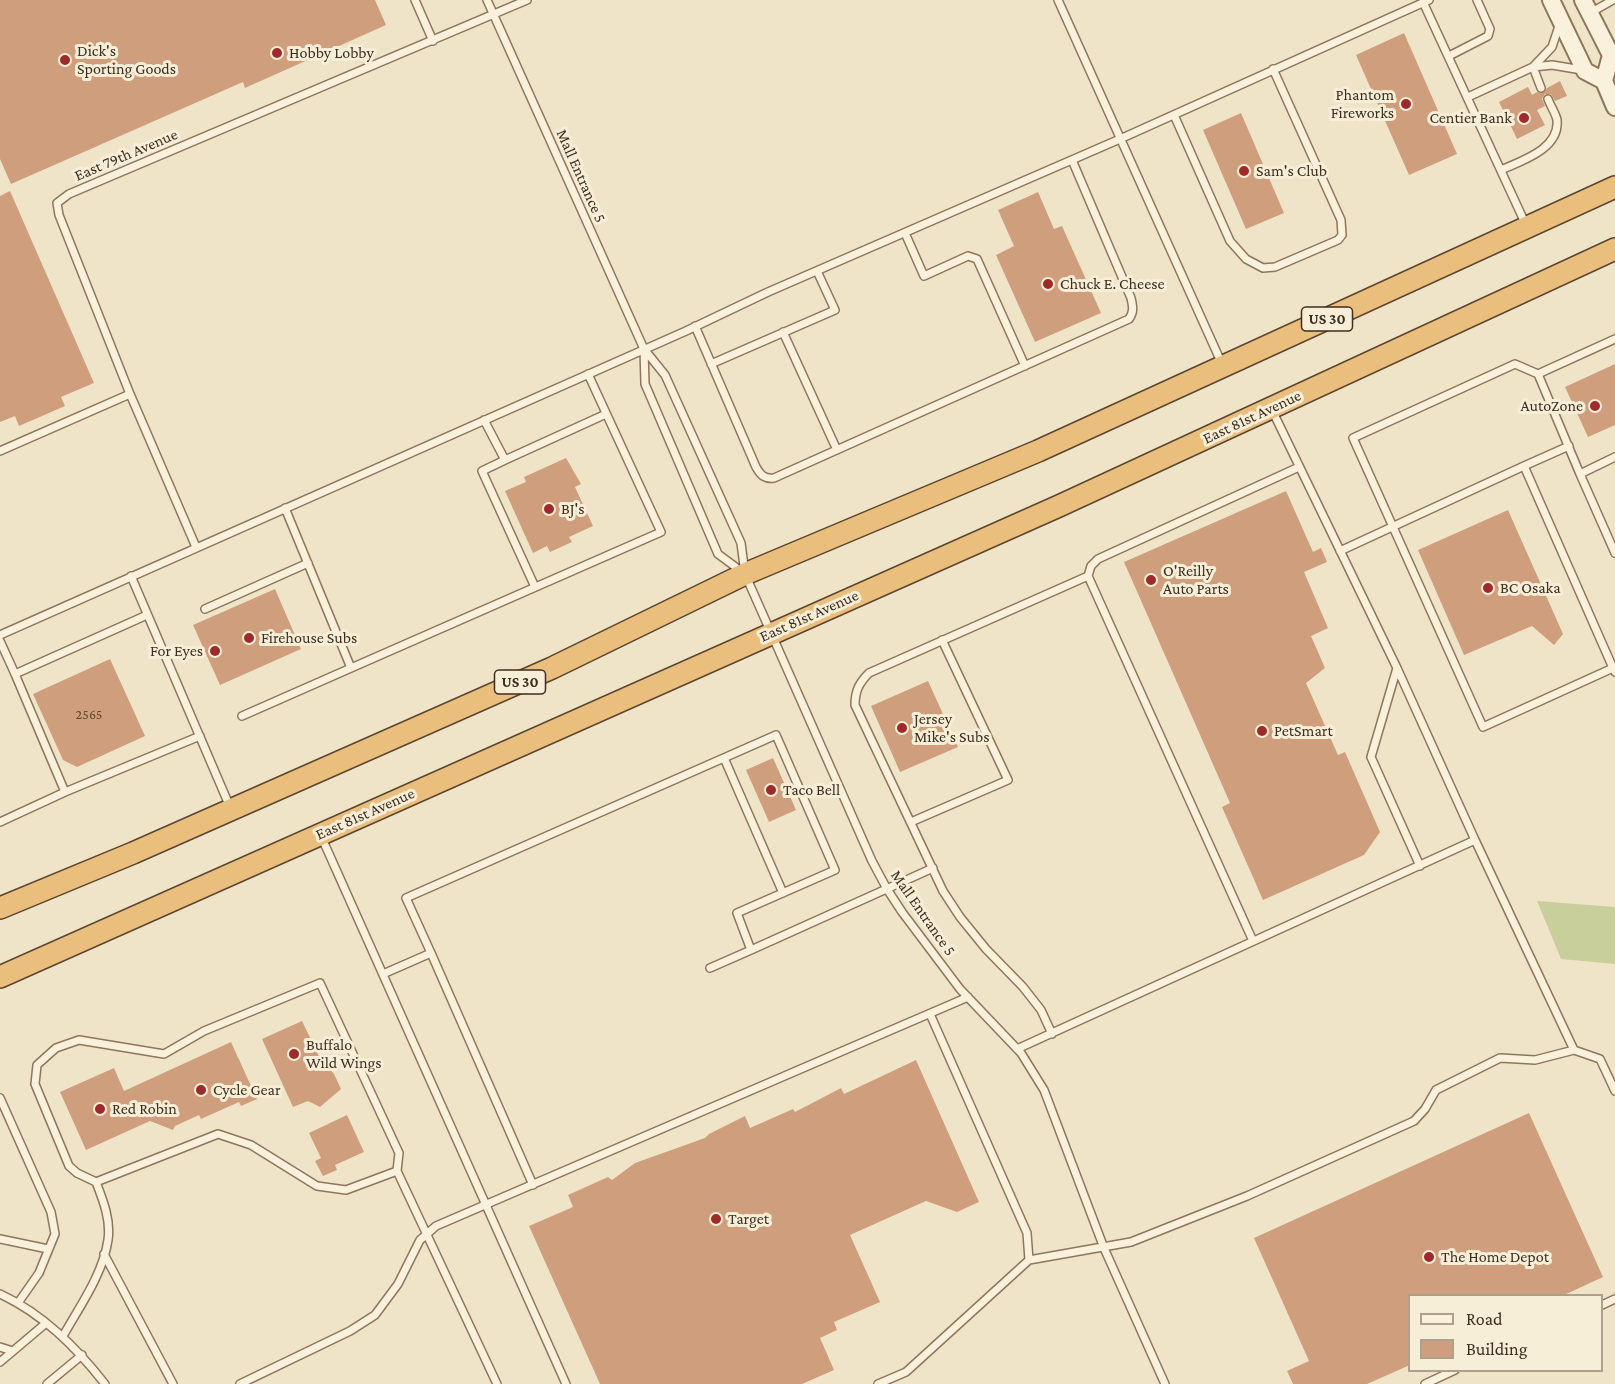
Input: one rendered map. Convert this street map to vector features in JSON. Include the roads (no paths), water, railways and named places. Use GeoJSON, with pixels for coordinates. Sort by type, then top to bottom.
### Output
{"type":"FeatureCollection","features":[{"type":"Feature","properties":{"kind":"highway","name":"US 30"},"geometry":{"type":"LineString","coordinates":[[0,908],[552,668],[746,574],[1038,452],[1615,187]]}},
{"type":"Feature","properties":{"kind":"highway","name":"East 81st Avenue"},"geometry":{"type":"LineString","coordinates":[[0,977],[771,632],[1059,506],[1615,249]]}},
{"type":"Feature","properties":{"kind":"street"},"geometry":{"type":"LineString","coordinates":[[1551,0],[1585,71],[1604,81]]}},
{"type":"Feature","properties":{"kind":"street"},"geometry":{"type":"LineString","coordinates":[[1587,7],[1611,55],[1604,81],[1615,107]]}},
{"type":"Feature","properties":{"kind":"lane"},"geometry":{"type":"LineString","coordinates":[[416,0],[433,41]]}},
{"type":"Feature","properties":{"kind":"lane","name":"Mall Entrance 5"},"geometry":{"type":"LineString","coordinates":[[487,0],[644,349],[664,375],[741,543],[746,574],[872,861],[902,912],[968,997],[1017,1049],[1044,1090],[1104,1248],[1165,1384]]}},
{"type":"Feature","properties":{"kind":"lane","name":"East 79th Avenue"},"geometry":{"type":"LineString","coordinates":[[130,394],[59,215],[57,203],[69,194],[94,183],[527,0]]}},
{"type":"Feature","properties":{"kind":"lane"},"geometry":{"type":"LineString","coordinates":[[1058,0],[1223,367]]}},
{"type":"Feature","properties":{"kind":"lane"},"geometry":{"type":"LineString","coordinates":[[1449,56],[1488,36],[1490,28],[1477,0]]}},
{"type":"Feature","properties":{"kind":"lane"},"geometry":{"type":"LineString","coordinates":[[1587,7],[1613,0]]}},
{"type":"Feature","properties":{"kind":"lane"},"geometry":{"type":"LineString","coordinates":[[0,635],[1426,1],[1527,227]]}},
{"type":"Feature","properties":{"kind":"lane"},"geometry":{"type":"LineString","coordinates":[[1533,67],[1552,47],[1561,20]]}},
{"type":"Feature","properties":{"kind":"lane"},"geometry":{"type":"LineString","coordinates":[[1468,97],[1533,67],[1552,65],[1585,71]]}},
{"type":"Feature","properties":{"kind":"lane"},"geometry":{"type":"LineString","coordinates":[[1533,67],[1542,88]]}},
{"type":"Feature","properties":{"kind":"lane"},"geometry":{"type":"LineString","coordinates":[[1174,115],[1230,241],[1246,259],[1263,268],[1275,267],[1338,240],[1342,235],[1341,220],[1273,69]]}},
{"type":"Feature","properties":{"kind":"lane"},"geometry":{"type":"LineString","coordinates":[[1501,170],[1540,152],[1554,138],[1557,120],[1548,99]]}},
{"type":"Feature","properties":{"kind":"lane"},"geometry":{"type":"LineString","coordinates":[[695,326],[760,474],[767,479],[774,478],[1129,320],[1132,314],[1131,298],[1072,160]]}},
{"type":"Feature","properties":{"kind":"lane"},"geometry":{"type":"LineString","coordinates":[[905,233],[924,276],[968,256],[977,259],[1024,366]]}},
{"type":"Feature","properties":{"kind":"lane"},"geometry":{"type":"LineString","coordinates":[[711,363],[835,310],[817,271]]}},
{"type":"Feature","properties":{"kind":"lane"},"geometry":{"type":"LineString","coordinates":[[783,332],[837,450]]}},
{"type":"Feature","properties":{"kind":"lane"},"geometry":{"type":"LineString","coordinates":[[1538,374],[1615,339]]}},
{"type":"Feature","properties":{"kind":"lane","name":"Mall Entrance 5"},"geometry":{"type":"LineString","coordinates":[[644,349],[645,384],[718,554],[746,574]]}},
{"type":"Feature","properties":{"kind":"lane"},"geometry":{"type":"LineString","coordinates":[[1524,466],[1614,670],[1484,727],[1353,438],[1515,364],[1538,374],[1615,553]]}},
{"type":"Feature","properties":{"kind":"lane"},"geometry":{"type":"LineString","coordinates":[[242,716],[661,532],[588,374]]}},
{"type":"Feature","properties":{"kind":"lane"},"geometry":{"type":"LineString","coordinates":[[0,451],[130,394],[196,547]]}},
{"type":"Feature","properties":{"kind":"lane"},"geometry":{"type":"LineString","coordinates":[[1271,408],[1396,668],[1574,1050]]}},
{"type":"Feature","properties":{"kind":"lane"},"geometry":{"type":"LineString","coordinates":[[535,587],[482,471],[606,414]]}},
{"type":"Feature","properties":{"kind":"lane"},"geometry":{"type":"LineString","coordinates":[[484,420],[505,460]]}},
{"type":"Feature","properties":{"kind":"lane"},"geometry":{"type":"LineString","coordinates":[[1340,551],[1569,446]]}},
{"type":"Feature","properties":{"kind":"lane"},"geometry":{"type":"LineString","coordinates":[[1580,474],[1615,457]]}},
{"type":"Feature","properties":{"kind":"lane"},"geometry":{"type":"LineString","coordinates":[[1253,941],[1088,576],[1090,566],[1098,559],[1299,467]]}},
{"type":"Feature","properties":{"kind":"lane"},"geometry":{"type":"LineString","coordinates":[[285,508],[351,668]]}},
{"type":"Feature","properties":{"kind":"lane"},"geometry":{"type":"LineString","coordinates":[[205,609],[308,563]]}},
{"type":"Feature","properties":{"kind":"lane"},"geometry":{"type":"LineString","coordinates":[[131,576],[231,809]]}},
{"type":"Feature","properties":{"kind":"lane"},"geometry":{"type":"LineString","coordinates":[[1052,1034],[1041,1010],[960,917],[943,891],[855,705],[855,693],[869,673],[1088,576]]}},
{"type":"Feature","properties":{"kind":"lane"},"geometry":{"type":"LineString","coordinates":[[15,674],[147,615]]}},
{"type":"Feature","properties":{"kind":"lane"},"geometry":{"type":"LineString","coordinates":[[911,822],[1008,780],[942,640]]}},
{"type":"Feature","properties":{"kind":"lane"},"geometry":{"type":"LineString","coordinates":[[0,641],[65,792]]}},
{"type":"Feature","properties":{"kind":"lane"},"geometry":{"type":"LineString","coordinates":[[1396,668],[1371,757],[1420,866]]}},
{"type":"Feature","properties":{"kind":"lane"},"geometry":{"type":"LineString","coordinates":[[533,1185],[406,898],[776,735],[835,870],[737,913],[751,950]]}},
{"type":"Feature","properties":{"kind":"lane"},"geometry":{"type":"LineString","coordinates":[[0,822],[65,792],[200,736]]}},
{"type":"Feature","properties":{"kind":"lane"},"geometry":{"type":"LineString","coordinates":[[724,758],[783,893]]}},
{"type":"Feature","properties":{"kind":"lane"},"geometry":{"type":"LineString","coordinates":[[320,834],[566,1384]]}},
{"type":"Feature","properties":{"kind":"lane"},"geometry":{"type":"LineString","coordinates":[[1017,1049],[1475,840]]}},
{"type":"Feature","properties":{"kind":"lane"},"geometry":{"type":"LineString","coordinates":[[710,968],[933,868]]}},
{"type":"Feature","properties":{"kind":"lane"},"geometry":{"type":"LineString","coordinates":[[383,974],[431,953]]}},
{"type":"Feature","properties":{"kind":"lane"},"geometry":{"type":"LineString","coordinates":[[63,1336],[97,1276],[108,1239],[106,1207],[96,1182],[77,1173],[69,1166],[35,1084],[37,1065],[56,1048],[79,1040],[164,1054],[204,1031],[320,983],[399,1153],[397,1171],[497,1384]]}},
{"type":"Feature","properties":{"kind":"lane"},"geometry":{"type":"LineString","coordinates":[[240,1384],[350,1331],[375,1315],[398,1284],[420,1240],[436,1226],[968,997]]}},
{"type":"Feature","properties":{"kind":"lane"},"geometry":{"type":"LineString","coordinates":[[930,1014],[1027,1233],[1029,1260]]}},
{"type":"Feature","properties":{"kind":"lane"},"geometry":{"type":"LineString","coordinates":[[878,1384],[906,1372],[1029,1260],[1131,1242],[1247,1196],[1414,1121],[1425,1109],[1436,1090],[1500,1058],[1535,1060],[1574,1050],[1600,1059],[1615,1092]]}},
{"type":"Feature","properties":{"kind":"lane"},"geometry":{"type":"LineString","coordinates":[[0,1098],[51,1212],[54,1234],[39,1273],[18,1303]]}},
{"type":"Feature","properties":{"kind":"lane"},"geometry":{"type":"LineString","coordinates":[[96,1182],[218,1134],[251,1145],[318,1186],[346,1190],[397,1171]]}},
{"type":"Feature","properties":{"kind":"lane"},"geometry":{"type":"LineString","coordinates":[[0,1239],[48,1250]]}},
{"type":"Feature","properties":{"kind":"lane"},"geometry":{"type":"LineString","coordinates":[[104,1254],[173,1384]]}},
{"type":"Feature","properties":{"kind":"lane"},"geometry":{"type":"LineString","coordinates":[[0,1294],[18,1303],[63,1336],[105,1384]]}},
{"type":"Feature","properties":{"kind":"lane"},"geometry":{"type":"LineString","coordinates":[[0,1362],[45,1324]]}},
{"type":"Feature","properties":{"kind":"lane"},"geometry":{"type":"LineString","coordinates":[[0,1347],[13,1351]]}},
{"type":"Feature","properties":{"kind":"lane"},"geometry":{"type":"LineString","coordinates":[[47,1384],[82,1355]]}},
{"type":"Feature","properties":{"kind":"lane"},"geometry":{"type":"LineString","coordinates":[[1425,1384],[1453,1372]]}},
{"type":"Feature","properties":{"kind":"place","name":"Hobby Lobby"},"geometry":{"type":"Point","coordinates":[277,53]}},
{"type":"Feature","properties":{"kind":"place","name":"Dick's Sporting Goods"},"geometry":{"type":"Point","coordinates":[65,60]}},
{"type":"Feature","properties":{"kind":"place","name":"Phantom Fireworks"},"geometry":{"type":"Point","coordinates":[1406,104]}},
{"type":"Feature","properties":{"kind":"place","name":"Centier Bank"},"geometry":{"type":"Point","coordinates":[1524,118]}},
{"type":"Feature","properties":{"kind":"place","name":"Sam's Club"},"geometry":{"type":"Point","coordinates":[1244,171]}},
{"type":"Feature","properties":{"kind":"place","name":"Chuck E. Cheese"},"geometry":{"type":"Point","coordinates":[1048,284]}},
{"type":"Feature","properties":{"kind":"place","name":"AutoZone"},"geometry":{"type":"Point","coordinates":[1595,406]}},
{"type":"Feature","properties":{"kind":"place","name":"BJ's"},"geometry":{"type":"Point","coordinates":[549,509]}},
{"type":"Feature","properties":{"kind":"place","name":"O'Reilly Auto Parts"},"geometry":{"type":"Point","coordinates":[1151,580]}},
{"type":"Feature","properties":{"kind":"place","name":"BC Osaka"},"geometry":{"type":"Point","coordinates":[1488,588]}},
{"type":"Feature","properties":{"kind":"place","name":"Firehouse Subs"},"geometry":{"type":"Point","coordinates":[249,638]}},
{"type":"Feature","properties":{"kind":"place","name":"For Eyes"},"geometry":{"type":"Point","coordinates":[215,651]}},
{"type":"Feature","properties":{"kind":"place","name":"Jersey Mike's Subs"},"geometry":{"type":"Point","coordinates":[902,728]}},
{"type":"Feature","properties":{"kind":"place","name":"PetSmart"},"geometry":{"type":"Point","coordinates":[1262,731]}},
{"type":"Feature","properties":{"kind":"place","name":"Taco Bell"},"geometry":{"type":"Point","coordinates":[771,790]}},
{"type":"Feature","properties":{"kind":"place","name":"Buffalo Wild Wings"},"geometry":{"type":"Point","coordinates":[294,1054]}},
{"type":"Feature","properties":{"kind":"place","name":"Cycle Gear"},"geometry":{"type":"Point","coordinates":[201,1090]}},
{"type":"Feature","properties":{"kind":"place","name":"Red Robin"},"geometry":{"type":"Point","coordinates":[100,1109]}},
{"type":"Feature","properties":{"kind":"place","name":"Target"},"geometry":{"type":"Point","coordinates":[716,1219]}},
{"type":"Feature","properties":{"kind":"place","name":"The Home Depot"},"geometry":{"type":"Point","coordinates":[1429,1257]}}]}
